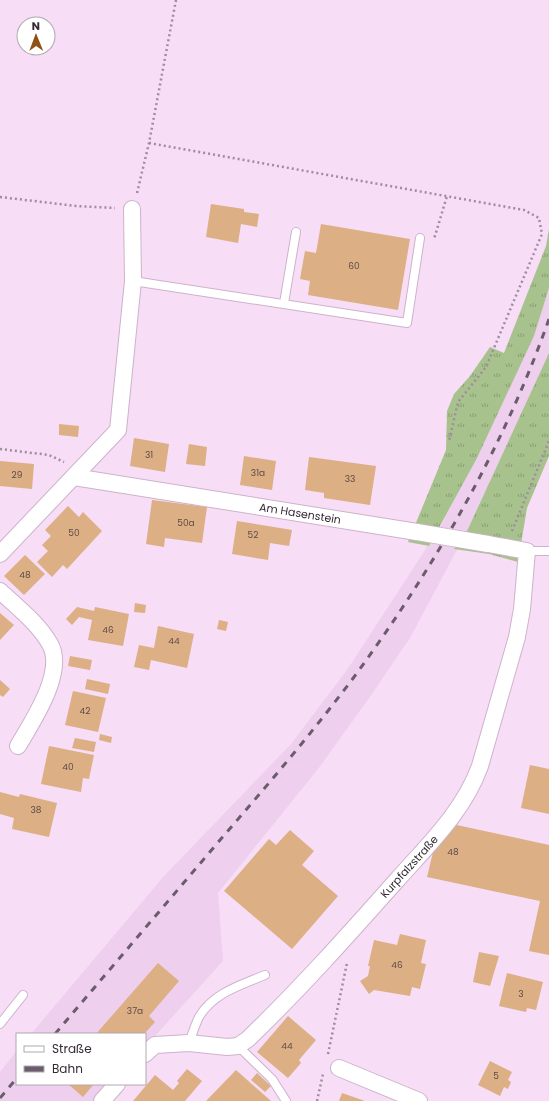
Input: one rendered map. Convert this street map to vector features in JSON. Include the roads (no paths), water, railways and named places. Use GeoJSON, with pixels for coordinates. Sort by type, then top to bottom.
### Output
{"type":"FeatureCollection","features":[{"type":"Feature","properties":{"kind":"street"},"geometry":{"type":"LineString","coordinates":[[0,554],[118,430],[133,281],[132,209]]}},
{"type":"Feature","properties":{"kind":"street","name":"Am Hasenstein"},"geometry":{"type":"LineString","coordinates":[[77,474],[527,551]]}},
{"type":"Feature","properties":{"kind":"street","name":"Kurpfalzstraße"},"geometry":{"type":"LineString","coordinates":[[238,1046],[258,1029],[355,927],[450,819],[465,799],[474,783],[480,766],[517,637],[522,609],[527,551]]}},
{"type":"Feature","properties":{"kind":"street"},"geometry":{"type":"LineString","coordinates":[[0,591],[41,630],[51,645],[55,658],[52,677],[40,707],[18,746]]}},
{"type":"Feature","properties":{"kind":"street"},"geometry":{"type":"LineString","coordinates":[[146,1053],[155,1045],[189,1043],[227,1047],[238,1046]]}},
{"type":"Feature","properties":{"kind":"street"},"geometry":{"type":"LineString","coordinates":[[331,1070],[419,1101]]}},
{"type":"Feature","properties":{"kind":"street"},"geometry":{"type":"LineString","coordinates":[[102,1101],[116,1085]]}},
{"type":"Feature","properties":{"kind":"lane"},"geometry":{"type":"LineString","coordinates":[[284,304],[296,232]]}},
{"type":"Feature","properties":{"kind":"lane"},"geometry":{"type":"LineString","coordinates":[[133,281],[407,323],[420,238]]}},
{"type":"Feature","properties":{"kind":"lane"},"geometry":{"type":"LineString","coordinates":[[527,551],[549,551]]}},
{"type":"Feature","properties":{"kind":"lane"},"geometry":{"type":"LineString","coordinates":[[189,1043],[199,1017],[210,1003],[226,992],[265,975]]}},
{"type":"Feature","properties":{"kind":"lane"},"geometry":{"type":"LineString","coordinates":[[0,1024],[23,995]]}},
{"type":"Feature","properties":{"kind":"lane"},"geometry":{"type":"LineString","coordinates":[[238,1046],[272,1078],[286,1101]]}},
{"type":"Feature","properties":{"kind":"railway"},"geometry":{"type":"LineString","coordinates":[[56,1033],[322,719],[384,636],[439,550],[489,460],[511,414],[549,319]]}},
{"type":"Feature","properties":{"kind":"railway"},"geometry":{"type":"LineString","coordinates":[[0,1098],[16,1079]]}}]}
